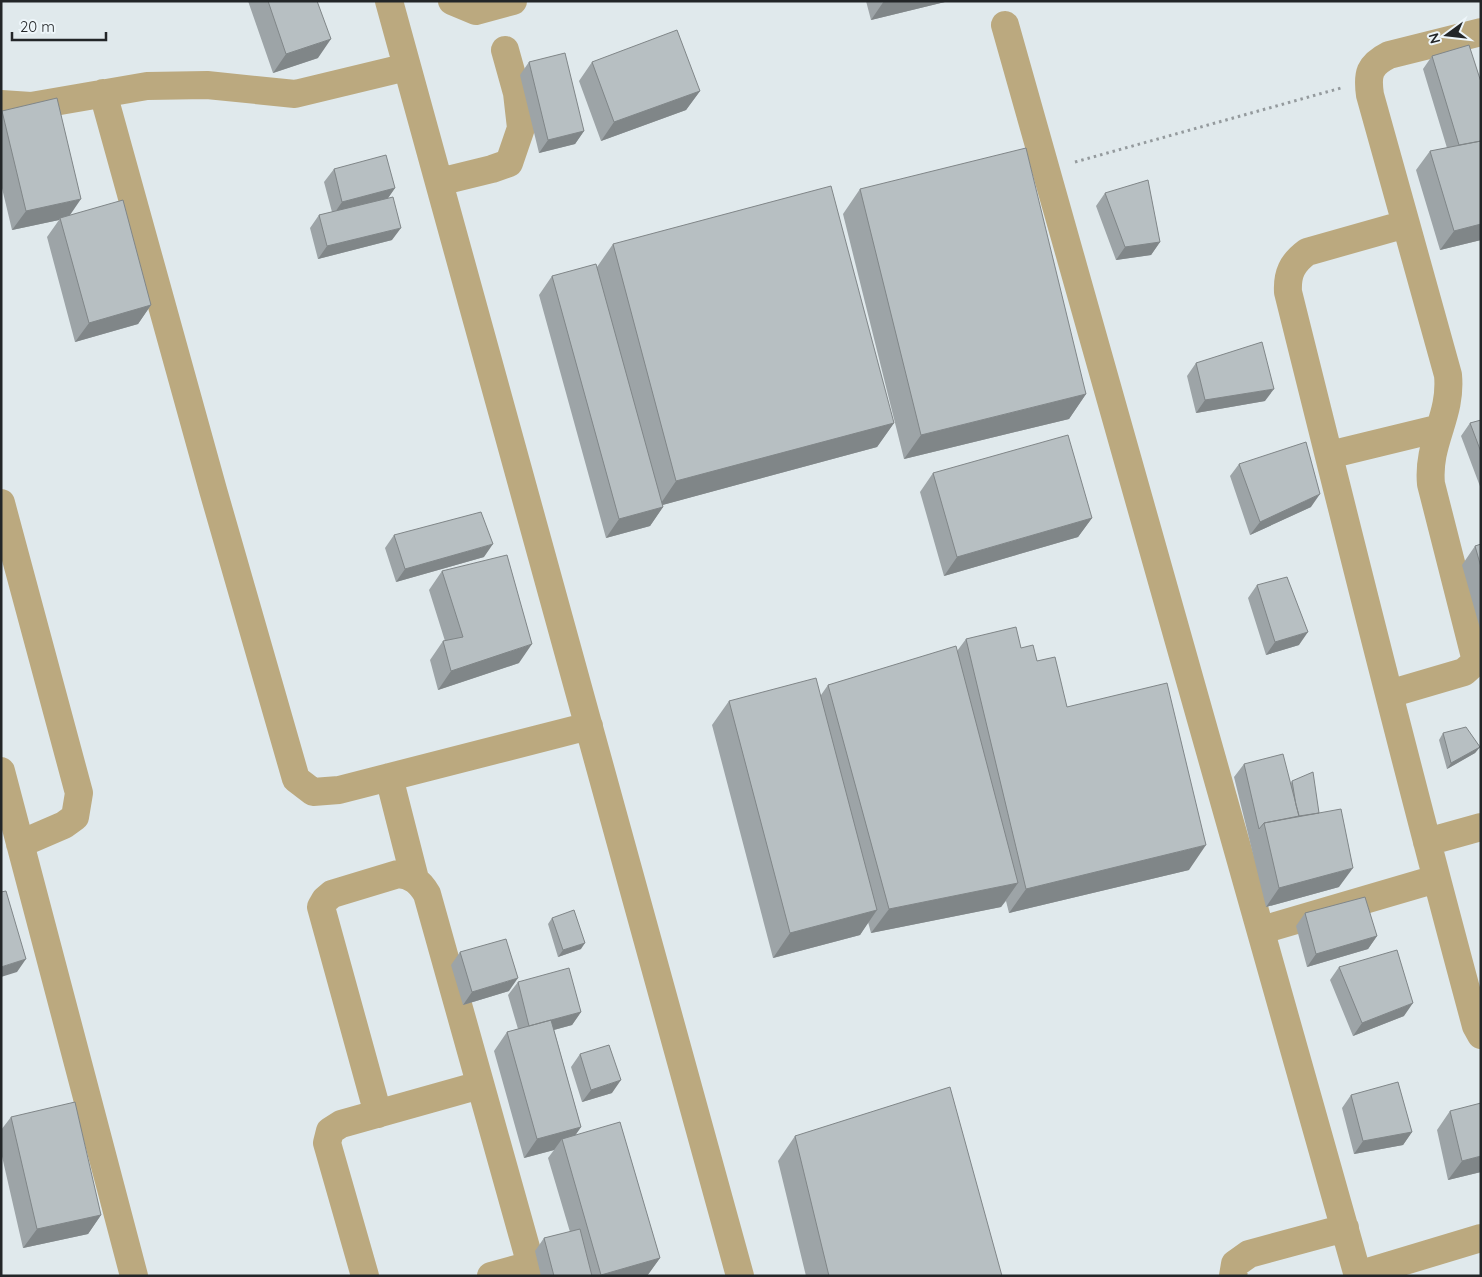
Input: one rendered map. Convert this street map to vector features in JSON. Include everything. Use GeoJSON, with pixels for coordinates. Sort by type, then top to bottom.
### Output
{"type":"FeatureCollection","features":[{"type":"Feature","properties":{"kind":"street"},"geometry":{"type":"LineString","coordinates":[[452,1],[476,11],[513,1]]}},
{"type":"Feature","properties":{"kind":"street"},"geometry":{"type":"LineString","coordinates":[[397,3],[407,67],[740,1276]]}},
{"type":"Feature","properties":{"kind":"street"},"geometry":{"type":"LineString","coordinates":[[1005,25],[1358,1275],[1481,1238]]}},
{"type":"Feature","properties":{"kind":"street"},"geometry":{"type":"LineString","coordinates":[[1390,694],[1464,672],[1473,664],[1475,656],[1431,484],[1430,458],[1448,400],[1448,375],[1368,80],[1371,69],[1378,61],[1389,55],[1481,32]]}},
{"type":"Feature","properties":{"kind":"street"},"geometry":{"type":"LineString","coordinates":[[438,182],[509,163],[521,128],[517,93],[506,50]]}},
{"type":"Feature","properties":{"kind":"street"},"geometry":{"type":"LineString","coordinates":[[1,104],[31,106],[147,86],[207,85],[295,94],[407,67]]}},
{"type":"Feature","properties":{"kind":"street"},"geometry":{"type":"LineString","coordinates":[[104,93],[213,490],[296,779],[313,792],[339,790],[589,726]]}},
{"type":"Feature","properties":{"kind":"street"},"geometry":{"type":"LineString","coordinates":[[1406,224],[1307,252],[1291,268],[1287,279],[1288,292],[1436,879],[1476,1026],[1481,1035]]}},
{"type":"Feature","properties":{"kind":"street"},"geometry":{"type":"LineString","coordinates":[[1329,456],[1440,428]]}},
{"type":"Feature","properties":{"kind":"street"},"geometry":{"type":"LineString","coordinates":[[1,503],[79,792],[75,817],[64,825],[20,844]]}},
{"type":"Feature","properties":{"kind":"street"},"geometry":{"type":"LineString","coordinates":[[1,771],[134,1276]]}},
{"type":"Feature","properties":{"kind":"street"},"geometry":{"type":"LineString","coordinates":[[389,777],[415,879],[427,894],[533,1270],[491,1276]]}},
{"type":"Feature","properties":{"kind":"street"},"geometry":{"type":"LineString","coordinates":[[1427,842],[1481,826]]}},
{"type":"Feature","properties":{"kind":"street"},"geometry":{"type":"LineString","coordinates":[[378,1114],[321,907],[324,900],[332,894],[398,874],[415,879]]}},
{"type":"Feature","properties":{"kind":"street"},"geometry":{"type":"LineString","coordinates":[[1262,930],[1436,879]]}},
{"type":"Feature","properties":{"kind":"street"},"geometry":{"type":"LineString","coordinates":[[365,1276],[327,1143],[328,1137],[335,1126],[480,1085]]}},
{"type":"Feature","properties":{"kind":"street"},"geometry":{"type":"LineString","coordinates":[[1233,1276],[1235,1264],[1249,1254],[1345,1228]]}},
{"type":"Feature","properties":{"kind":"path"},"geometry":{"type":"LineString","coordinates":[[1046,170],[1368,80]]}},
{"type":"Feature","properties":{"kind":"building"},"geometry":{"type":"Polygon","coordinates":[[[268,1],[317,1],[331,39],[286,54],[268,1]]]}},
{"type":"Feature","properties":{"kind":"building"},"geometry":{"type":"Polygon","coordinates":[[[677,30],[700,91],[614,122],[592,62],[677,30]]]}},
{"type":"Feature","properties":{"kind":"building"},"geometry":{"type":"Polygon","coordinates":[[[1469,45],[1481,82],[1481,141],[1459,145],[1432,56],[1469,45]]]}},
{"type":"Feature","properties":{"kind":"building"},"geometry":{"type":"Polygon","coordinates":[[[565,53],[584,131],[548,140],[529,62],[565,53]]]}},
{"type":"Feature","properties":{"kind":"building"},"geometry":{"type":"Polygon","coordinates":[[[57,98],[81,199],[26,211],[2,111],[57,98]]]}},
{"type":"Feature","properties":{"kind":"building"},"geometry":{"type":"Polygon","coordinates":[[[1481,141],[1481,224],[1454,231],[1430,151],[1481,141]]]}},
{"type":"Feature","properties":{"kind":"building"},"geometry":{"type":"Polygon","coordinates":[[[1026,148],[1086,394],[921,435],[860,189],[1026,148]]]}},
{"type":"Feature","properties":{"kind":"building"},"geometry":{"type":"Polygon","coordinates":[[[386,155],[395,188],[342,202],[334,169],[386,155]]]}},
{"type":"Feature","properties":{"kind":"building"},"geometry":{"type":"Polygon","coordinates":[[[1148,180],[1160,242],[1125,247],[1105,193],[1148,180]]]}},
{"type":"Feature","properties":{"kind":"building"},"geometry":{"type":"Polygon","coordinates":[[[831,186],[894,423],[676,481],[613,244],[831,186]]]}},
{"type":"Feature","properties":{"kind":"building"},"geometry":{"type":"Polygon","coordinates":[[[393,197],[401,228],[327,246],[319,215],[393,197]]]}},
{"type":"Feature","properties":{"kind":"building"},"geometry":{"type":"Polygon","coordinates":[[[123,200],[151,305],[89,323],[60,218],[123,200]]]}},
{"type":"Feature","properties":{"kind":"building"},"geometry":{"type":"Polygon","coordinates":[[[596,264],[663,507],[619,519],[552,276],[596,264]]]}},
{"type":"Feature","properties":{"kind":"building"},"geometry":{"type":"Polygon","coordinates":[[[1262,342],[1274,389],[1205,400],[1196,363],[1262,342]]]}},
{"type":"Feature","properties":{"kind":"building"},"geometry":{"type":"Polygon","coordinates":[[[1481,420],[1481,452],[1470,423],[1481,420]]]}},
{"type":"Feature","properties":{"kind":"building"},"geometry":{"type":"Polygon","coordinates":[[[1068,435],[1092,518],[957,557],[933,473],[1068,435]]]}},
{"type":"Feature","properties":{"kind":"building"},"geometry":{"type":"Polygon","coordinates":[[[1306,442],[1320,494],[1260,522],[1239,464],[1306,442]]]}},
{"type":"Feature","properties":{"kind":"building"},"geometry":{"type":"Polygon","coordinates":[[[481,512],[493,544],[405,569],[394,535],[481,512]]]}},
{"type":"Feature","properties":{"kind":"building"},"geometry":{"type":"Polygon","coordinates":[[[1481,544],[1481,567],[1475,546],[1481,544]]]}},
{"type":"Feature","properties":{"kind":"building"},"geometry":{"type":"Polygon","coordinates":[[[507,555],[532,644],[451,671],[443,641],[463,637],[442,571],[507,555]]]}},
{"type":"Feature","properties":{"kind":"building"},"geometry":{"type":"Polygon","coordinates":[[[1287,577],[1308,632],[1275,642],[1257,585],[1287,577]]]}},
{"type":"Feature","properties":{"kind":"building"},"geometry":{"type":"Polygon","coordinates":[[[1016,627],[1021,648],[1033,645],[1037,661],[1055,657],[1067,707],[1167,683],[1206,845],[1026,889],[966,639],[1016,627]]]}},
{"type":"Feature","properties":{"kind":"building"},"geometry":{"type":"Polygon","coordinates":[[[956,646],[1018,883],[889,909],[828,685],[956,646]]]}},
{"type":"Feature","properties":{"kind":"building"},"geometry":{"type":"Polygon","coordinates":[[[816,678],[877,910],[790,933],[729,701],[816,678]]]}},
{"type":"Feature","properties":{"kind":"building"},"geometry":{"type":"Polygon","coordinates":[[[1466,727],[1480,747],[1451,763],[1443,733],[1466,727]]]}},
{"type":"Feature","properties":{"kind":"building"},"geometry":{"type":"Polygon","coordinates":[[[1283,754],[1299,816],[1264,823],[1259,829],[1244,764],[1283,754]]]}},
{"type":"Feature","properties":{"kind":"building"},"geometry":{"type":"Polygon","coordinates":[[[1313,772],[1319,813],[1299,816],[1292,781],[1313,772]]]}},
{"type":"Feature","properties":{"kind":"building"},"geometry":{"type":"Polygon","coordinates":[[[1341,809],[1353,868],[1279,888],[1264,823],[1341,809]]]}},
{"type":"Feature","properties":{"kind":"building"},"geometry":{"type":"Polygon","coordinates":[[[6,891],[26,959],[1,967],[1,892],[6,891]]]}},
{"type":"Feature","properties":{"kind":"building"},"geometry":{"type":"Polygon","coordinates":[[[1365,897],[1377,936],[1316,954],[1305,913],[1365,897]]]}},
{"type":"Feature","properties":{"kind":"building"},"geometry":{"type":"Polygon","coordinates":[[[574,910],[585,943],[563,950],[552,918],[574,910]]]}},
{"type":"Feature","properties":{"kind":"building"},"geometry":{"type":"Polygon","coordinates":[[[506,939],[518,978],[472,992],[460,952],[506,939]]]}},
{"type":"Feature","properties":{"kind":"building"},"geometry":{"type":"Polygon","coordinates":[[[1397,950],[1413,1003],[1362,1023],[1339,967],[1397,950]]]}},
{"type":"Feature","properties":{"kind":"building"},"geometry":{"type":"Polygon","coordinates":[[[569,968],[581,1012],[529,1026],[518,982],[569,968]]]}},
{"type":"Feature","properties":{"kind":"building"},"geometry":{"type":"Polygon","coordinates":[[[551,1020],[581,1127],[537,1139],[507,1032],[551,1020]]]}},
{"type":"Feature","properties":{"kind":"building"},"geometry":{"type":"Polygon","coordinates":[[[609,1045],[621,1080],[591,1090],[580,1054],[609,1045]]]}},
{"type":"Feature","properties":{"kind":"building"},"geometry":{"type":"Polygon","coordinates":[[[1398,1082],[1412,1132],[1363,1141],[1351,1095],[1398,1082]]]}},
{"type":"Feature","properties":{"kind":"building"},"geometry":{"type":"Polygon","coordinates":[[[950,1087],[1002,1276],[829,1276],[795,1136],[950,1087]]]}},
{"type":"Feature","properties":{"kind":"building"},"geometry":{"type":"Polygon","coordinates":[[[75,1102],[101,1215],[37,1229],[11,1117],[75,1102]]]}},
{"type":"Feature","properties":{"kind":"building"},"geometry":{"type":"Polygon","coordinates":[[[1481,1103],[1481,1156],[1462,1161],[1450,1111],[1481,1103]]]}},
{"type":"Feature","properties":{"kind":"building"},"geometry":{"type":"Polygon","coordinates":[[[620,1122],[660,1258],[601,1275],[562,1139],[620,1122]]]}},
{"type":"Feature","properties":{"kind":"building"},"geometry":{"type":"Polygon","coordinates":[[[580,1229],[592,1276],[554,1276],[544,1238],[580,1229]]]}}]}
